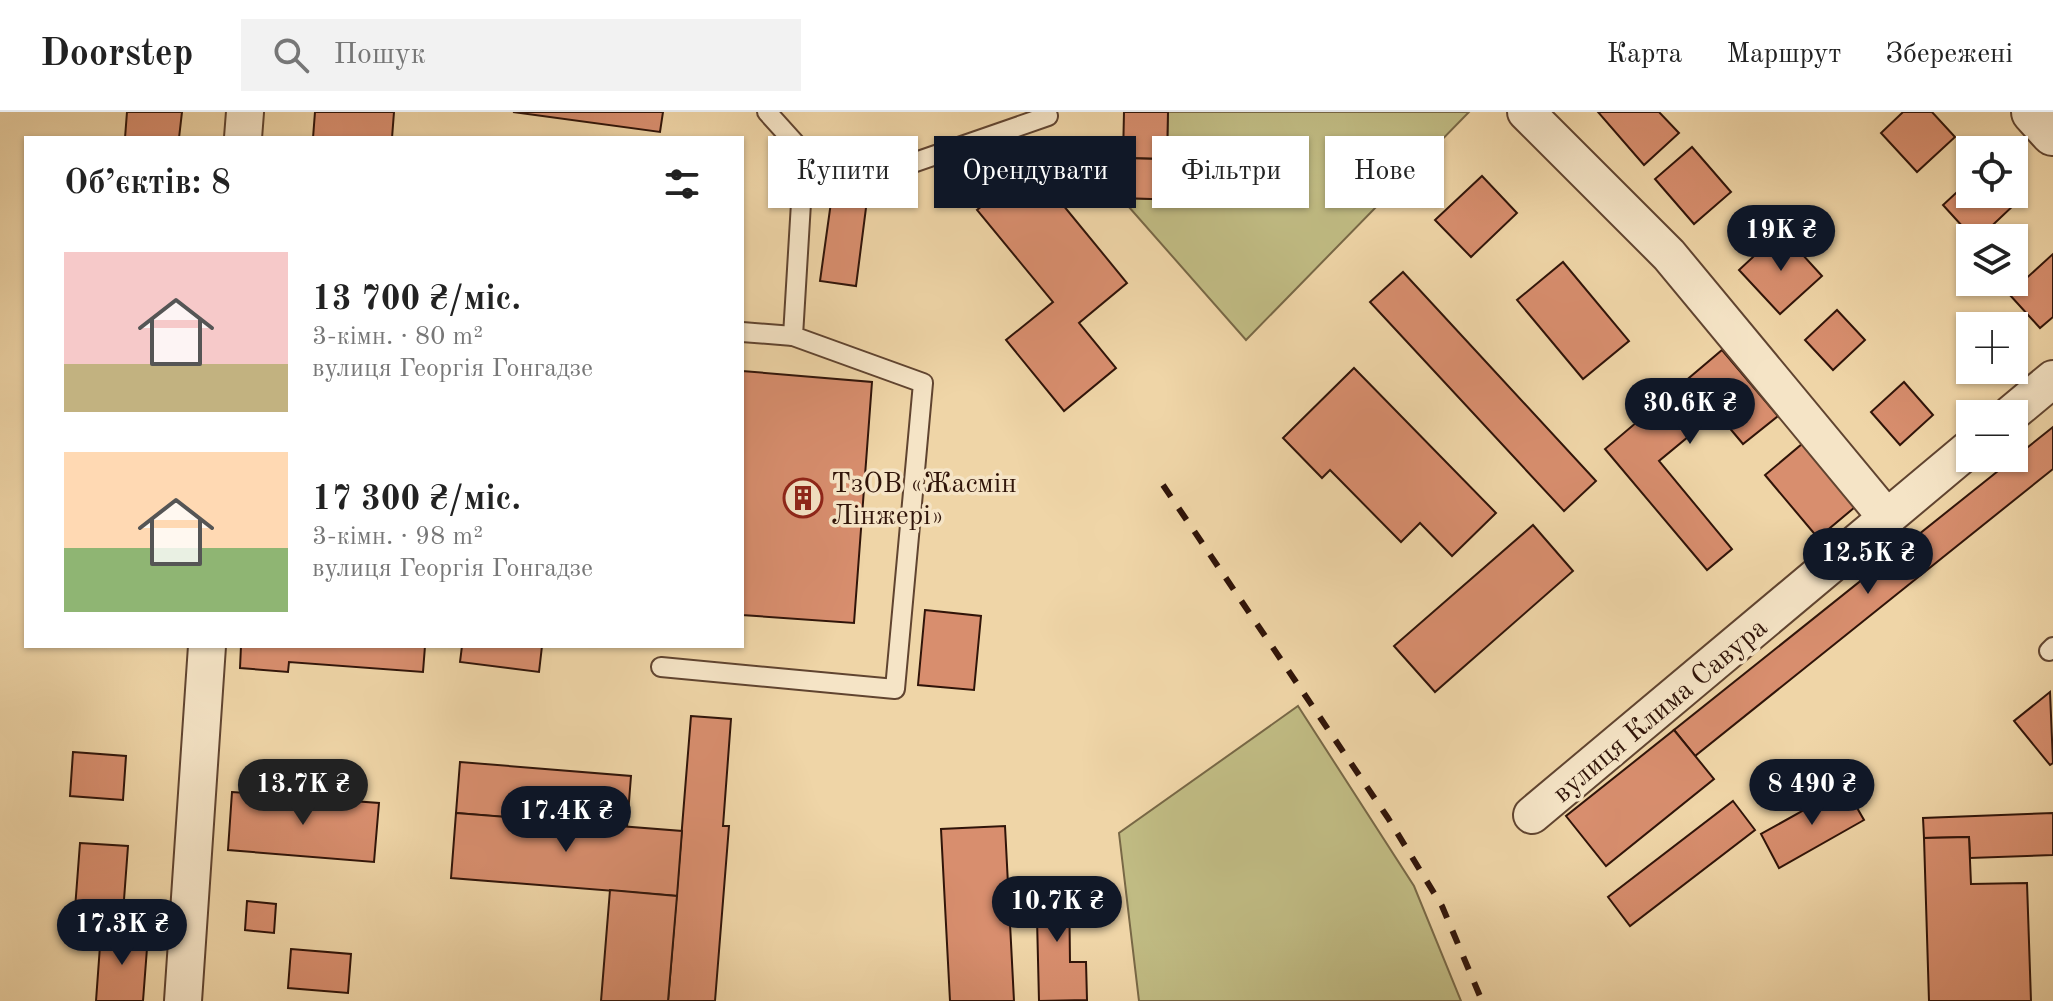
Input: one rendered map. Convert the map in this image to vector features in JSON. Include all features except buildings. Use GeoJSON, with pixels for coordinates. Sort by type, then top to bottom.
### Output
{"type":"FeatureCollection","features":[{"type":"Feature","properties":{"kind":"street"},"geometry":{"type":"LineString","coordinates":[[243,136],[245,112]]}},
{"type":"Feature","properties":{"kind":"street"},"geometry":{"type":"LineString","coordinates":[[1526,112],[1669,255],[1887,518]]}},
{"type":"Feature","properties":{"kind":"street"},"geometry":{"type":"LineString","coordinates":[[2034,112],[2053,133]]}},
{"type":"Feature","properties":{"kind":"street"},"geometry":{"type":"LineString","coordinates":[[2028,400],[2053,379]]}},
{"type":"Feature","properties":{"kind":"street","name":"вулиця Клима Савура"},"geometry":{"type":"LineString","coordinates":[[1532,815],[1956,460]]}},
{"type":"Feature","properties":{"kind":"street"},"geometry":{"type":"LineString","coordinates":[[183,1001],[207,648]]}},
{"type":"Feature","properties":{"kind":"lane"},"geometry":{"type":"LineString","coordinates":[[767,112],[789,136]]}},
{"type":"Feature","properties":{"kind":"lane"},"geometry":{"type":"LineString","coordinates":[[918,161],[1048,116]]}},
{"type":"Feature","properties":{"kind":"lane"},"geometry":{"type":"LineString","coordinates":[[793,336],[801,208]]}},
{"type":"Feature","properties":{"kind":"lane"},"geometry":{"type":"LineString","coordinates":[[661,667],[895,689],[923,383],[793,336],[744,332]]}},
{"type":"Feature","properties":{"kind":"shaded area"},"geometry":{"type":"Polygon","coordinates":[[[1168,112],[1469,112],[1444,138],[1325,136],[1325,208],[1375,208],[1246,340],[1130,208],[1136,208],[1136,198],[1152,199],[1152,208],[1309,208],[1309,136],[1167,136],[1168,112]]]}},
{"type":"Feature","properties":{"kind":"shaded area"},"geometry":{"type":"Polygon","coordinates":[[[1298,706],[1414,886],[1461,1001],[1139,1001],[1119,833],[1298,706]]]}},
{"type":"Feature","properties":{"kind":"railway"},"geometry":{"type":"LineString","coordinates":[[1163,485],[1388,818],[1442,906],[1482,1001]]}},
{"type":"Feature","properties":{"kind":"place","name":"ТзОВ «Жасмін Лінжері»"},"geometry":{"type":"Point","coordinates":[803,498]}}]}
